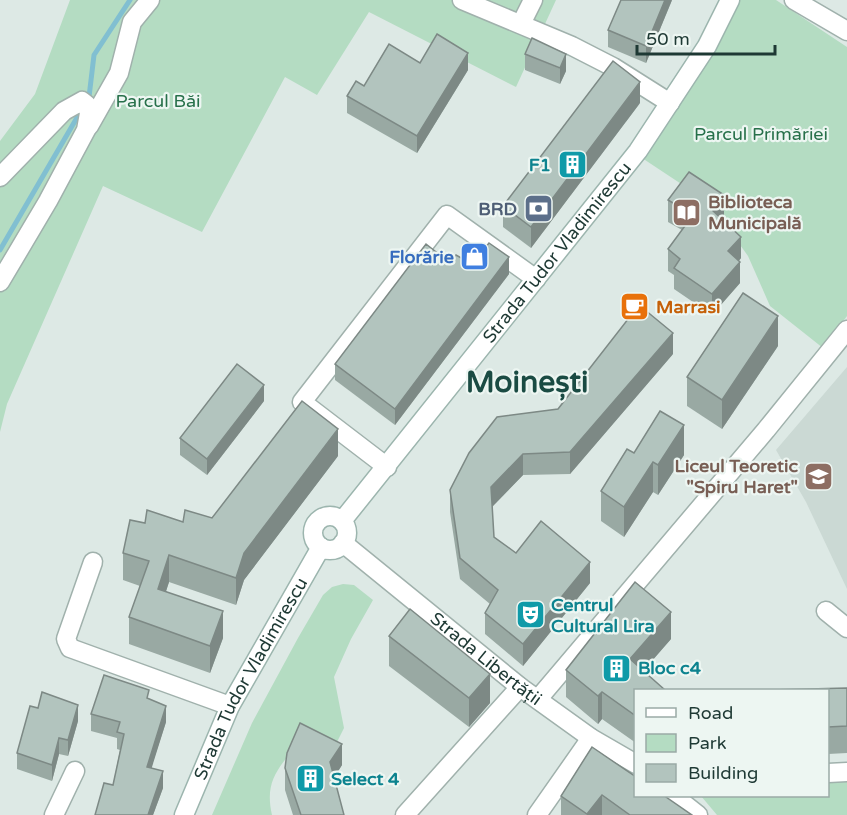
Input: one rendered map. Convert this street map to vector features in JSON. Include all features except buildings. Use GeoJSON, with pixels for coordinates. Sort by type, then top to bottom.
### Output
{"type":"FeatureCollection","features":[{"type":"Feature","properties":{"kind":"street"},"geometry":{"type":"LineString","coordinates":[[0,282],[119,73],[132,22],[150,0]]}},
{"type":"Feature","properties":{"kind":"street"},"geometry":{"type":"LineString","coordinates":[[462,0],[572,46],[613,67],[669,103]]}},
{"type":"Feature","properties":{"kind":"street"},"geometry":{"type":"LineString","coordinates":[[521,24],[533,0]]}},
{"type":"Feature","properties":{"kind":"street","name":"Strada Tudor Vladimirescu"},"geometry":{"type":"LineString","coordinates":[[342,521],[638,151],[707,46],[730,0]]}},
{"type":"Feature","properties":{"kind":"street"},"geometry":{"type":"LineString","coordinates":[[794,0],[847,31]]}},
{"type":"Feature","properties":{"kind":"street"},"geometry":{"type":"LineString","coordinates":[[0,177],[64,111],[85,103],[89,113],[86,130]]}},
{"type":"Feature","properties":{"kind":"street"},"geometry":{"type":"LineString","coordinates":[[387,467],[302,402],[447,215],[536,279]]}},
{"type":"Feature","properties":{"kind":"street"},"geometry":{"type":"LineString","coordinates":[[538,699],[766,430],[847,330]]}},
{"type":"Feature","properties":{"kind":"street"},"geometry":{"type":"LineString","coordinates":[[330,516],[342,521],[347,530],[343,543],[334,549],[328,550],[321,547],[314,539],[313,533],[319,520],[330,516]]}},
{"type":"Feature","properties":{"kind":"street","name":"Strada Libertății"},"geometry":{"type":"LineString","coordinates":[[343,543],[520,687],[591,738],[634,763]]}},
{"type":"Feature","properties":{"kind":"street","name":"Strada Tudor Vladimirescu"},"geometry":{"type":"LineString","coordinates":[[184,815],[230,706],[321,547]]}},
{"type":"Feature","properties":{"kind":"street"},"geometry":{"type":"LineString","coordinates":[[93,562],[66,639],[70,648],[230,706]]}},
{"type":"Feature","properties":{"kind":"street"},"geometry":{"type":"LineString","coordinates":[[826,611],[847,628]]}},
{"type":"Feature","properties":{"kind":"street"},"geometry":{"type":"LineString","coordinates":[[405,815],[520,687]]}},
{"type":"Feature","properties":{"kind":"street"},"geometry":{"type":"LineString","coordinates":[[537,815],[591,738]]}},
{"type":"Feature","properties":{"kind":"street"},"geometry":{"type":"LineString","coordinates":[[54,815],[75,771]]}},
{"type":"Feature","properties":{"kind":"street"},"geometry":{"type":"LineString","coordinates":[[829,773],[847,772]]}},
{"type":"Feature","properties":{"kind":"street"},"geometry":{"type":"LineString","coordinates":[[677,797],[693,807]]}},
{"type":"Feature","properties":{"kind":"shaded area","name":"Liceul Teoretic \"Spiru Haret\""},"geometry":{"type":"Polygon","coordinates":[[[847,367],[847,589],[806,502],[776,450],[847,367]]]}},
{"type":"Feature","properties":{"kind":"green space","name":"Parcul Băi"},"geometry":{"type":"Polygon","coordinates":[[[70,0],[556,0],[516,87],[369,12],[317,95],[285,77],[202,232],[103,186],[7,404],[0,432],[0,141],[35,94],[70,0]]]}},
{"type":"Feature","properties":{"kind":"green space","name":"Parcul Primăriei"},"geometry":{"type":"Polygon","coordinates":[[[739,0],[776,0],[847,47],[847,316],[823,348],[770,306],[748,256],[710,203],[642,158],[719,38],[739,0]]]}},
{"type":"Feature","properties":{"kind":"green space"},"geometry":{"type":"Polygon","coordinates":[[[343,584],[354,585],[373,600],[351,639],[334,677],[344,728],[330,756],[299,742],[280,767],[272,783],[270,803],[272,815],[212,815],[252,723],[298,638],[323,595],[332,587],[343,584]]]}},
{"type":"Feature","properties":{"kind":"green space"},"geometry":{"type":"Polygon","coordinates":[[[847,777],[847,815],[717,815],[702,797],[829,797],[829,778],[847,777]]]}},
{"type":"Feature","properties":{"kind":"waterway"},"geometry":{"type":"LineString","coordinates":[[86,101],[89,97],[94,55],[130,0]]}},
{"type":"Feature","properties":{"kind":"waterway"},"geometry":{"type":"LineString","coordinates":[[0,250],[82,109]]}},
{"type":"Feature","properties":{"kind":"place","name":"F1"},"geometry":{"type":"Point","coordinates":[572,165]}},
{"type":"Feature","properties":{"kind":"place","name":"BRD"},"geometry":{"type":"Point","coordinates":[538,209]}},
{"type":"Feature","properties":{"kind":"place","name":"Biblioteca Municipală"},"geometry":{"type":"Point","coordinates":[687,212]}},
{"type":"Feature","properties":{"kind":"place","name":"Florărie"},"geometry":{"type":"Point","coordinates":[475,257]}},
{"type":"Feature","properties":{"kind":"place","name":"Marrasi"},"geometry":{"type":"Point","coordinates":[635,307]}},
{"type":"Feature","properties":{"kind":"place","name":"Liceul Teoretic \"Spiru Haret\""},"geometry":{"type":"Point","coordinates":[819,476]}},
{"type":"Feature","properties":{"kind":"place","name":"Centrul Cultural Lira"},"geometry":{"type":"Point","coordinates":[530,615]}},
{"type":"Feature","properties":{"kind":"place","name":"Bloc c4"},"geometry":{"type":"Point","coordinates":[617,668]}},
{"type":"Feature","properties":{"kind":"place","name":"Select 4"},"geometry":{"type":"Point","coordinates":[310,779]}},
{"type":"Feature","properties":{"kind":"district","name":"Moinești"},"geometry":{"type":"Point","coordinates":[527,382]}}]}
